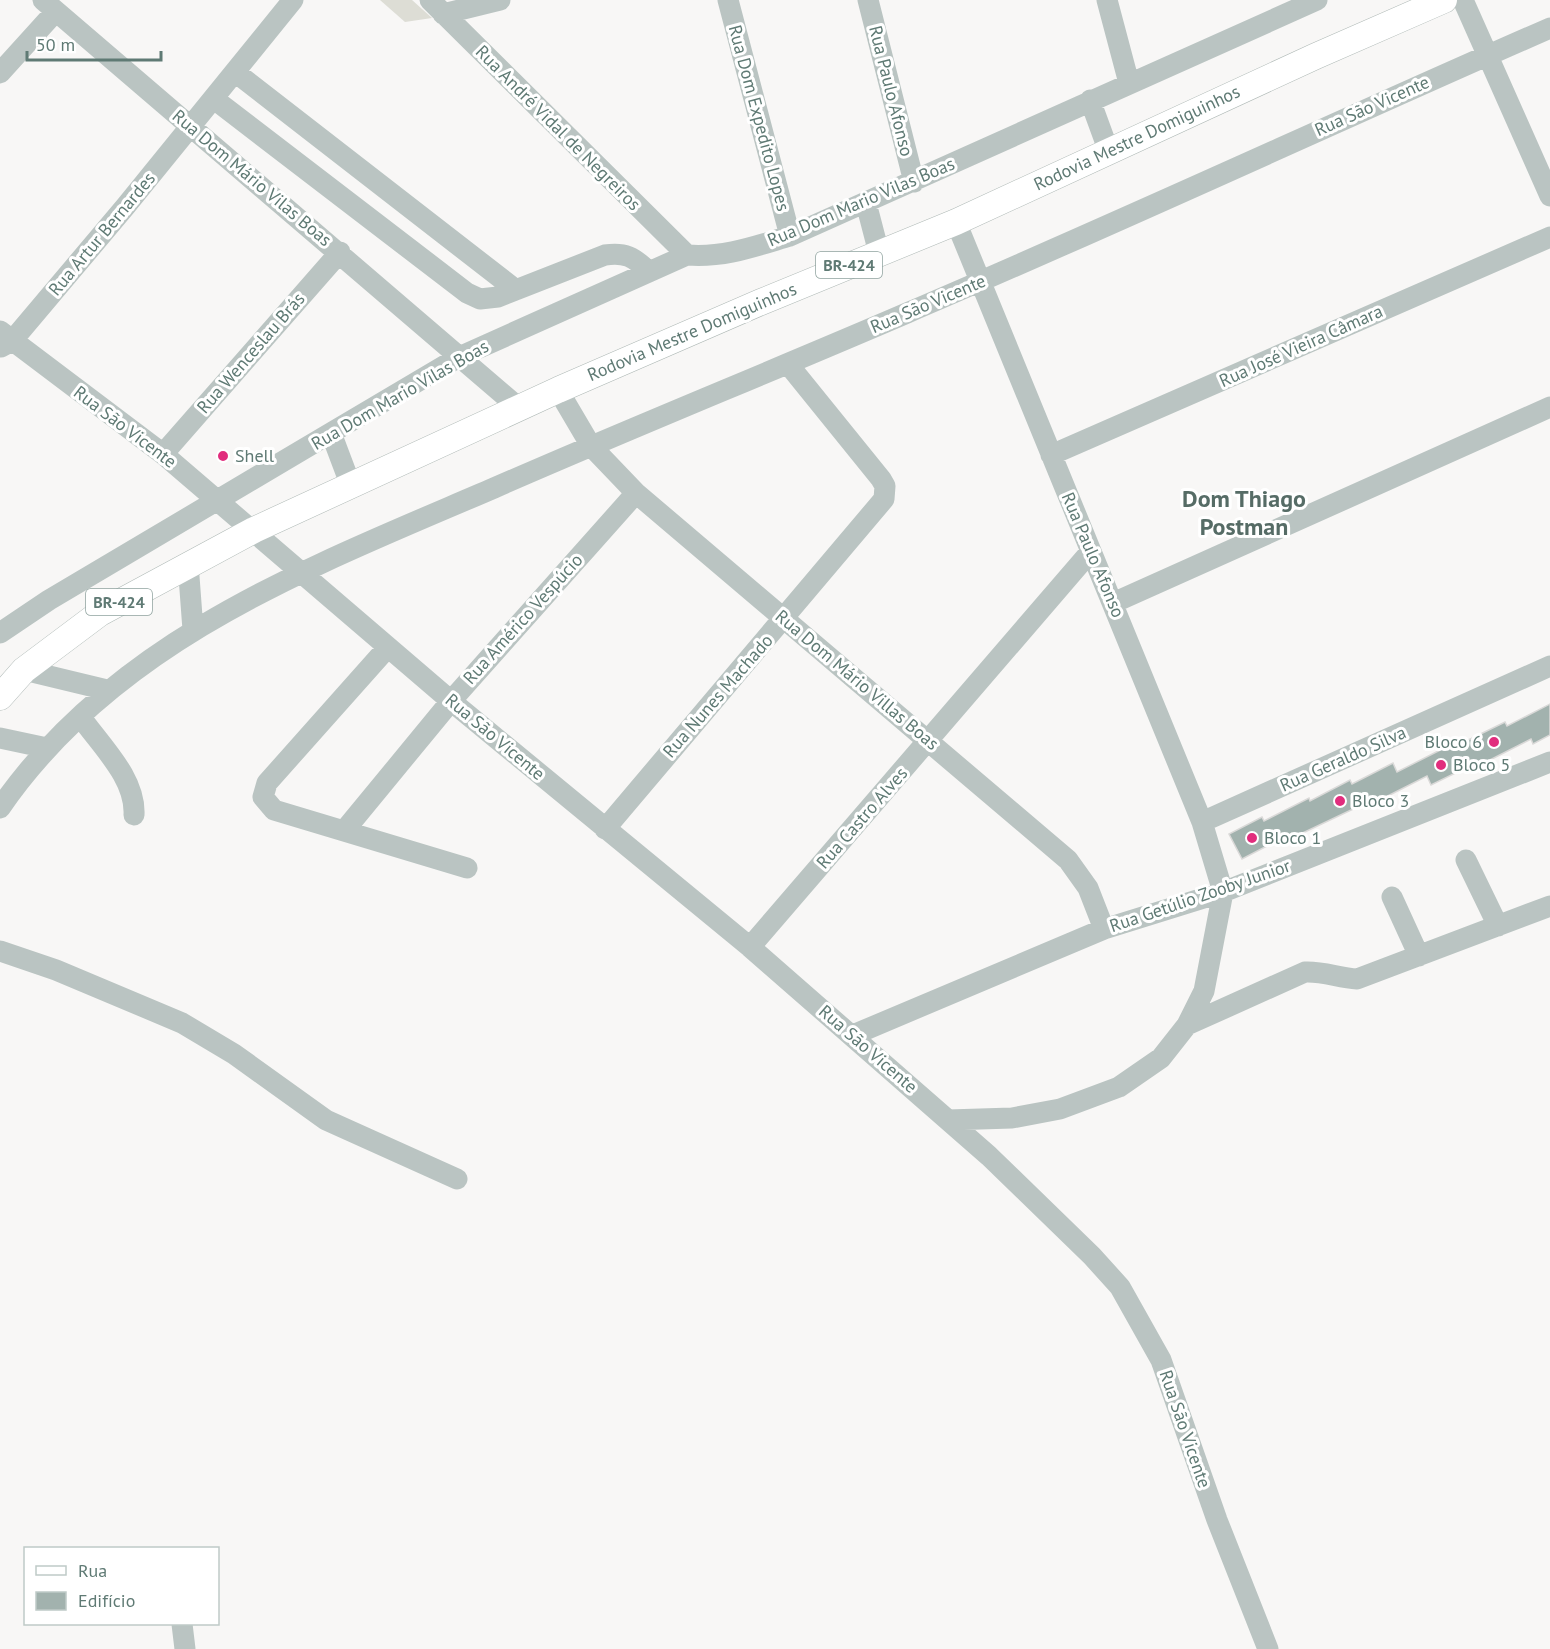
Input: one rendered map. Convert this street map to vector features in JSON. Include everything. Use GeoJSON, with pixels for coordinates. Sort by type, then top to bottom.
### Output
{"type":"FeatureCollection","features":[{"type":"Feature","properties":{"kind":"main road","name":"Rodovia Mestre Domiguinhos"},"geometry":{"type":"LineString","coordinates":[[0,697],[24,670],[100,613],[188,563],[254,530],[558,390],[956,222],[1294,66],[1444,0]]}},
{"type":"Feature","properties":{"kind":"street","name":"Rua Artur Bernardes"},"geometry":{"type":"LineString","coordinates":[[4,340],[191,127],[293,0]]}},
{"type":"Feature","properties":{"kind":"street"},"geometry":{"type":"LineString","coordinates":[[436,7],[500,0]]}},
{"type":"Feature","properties":{"kind":"street","name":"Rua Dom Expedito Lopes"},"geometry":{"type":"LineString","coordinates":[[728,0],[790,236]]}},
{"type":"Feature","properties":{"kind":"street","name":"Rua Paulo Afonso"},"geometry":{"type":"LineString","coordinates":[[868,0],[914,182]]}},
{"type":"Feature","properties":{"kind":"street"},"geometry":{"type":"LineString","coordinates":[[1107,0],[1129,83]]}},
{"type":"Feature","properties":{"kind":"street","name":"Rua Dom Mario Vilas Boas"},"geometry":{"type":"LineString","coordinates":[[0,633],[49,600],[459,357],[687,255],[709,257],[726,255],[790,236],[1317,0]]}},
{"type":"Feature","properties":{"kind":"street"},"geometry":{"type":"LineString","coordinates":[[1462,0],[1550,196]]}},
{"type":"Feature","properties":{"kind":"street"},"geometry":{"type":"LineString","coordinates":[[0,73],[49,5]]}},
{"type":"Feature","properties":{"kind":"street","name":"Rua Dom Mário Vilas Boas"},"geometry":{"type":"LineString","coordinates":[[49,5],[340,252],[519,408]]}},
{"type":"Feature","properties":{"kind":"street","name":"Rua André Vidal de Negreiros"},"geometry":{"type":"LineString","coordinates":[[436,7],[687,255]]}},
{"type":"Feature","properties":{"kind":"street","name":"Rua São Vicente"},"geometry":{"type":"LineString","coordinates":[[303,573],[591,446],[979,282],[1550,28]]}},
{"type":"Feature","properties":{"kind":"street"},"geometry":{"type":"LineString","coordinates":[[235,72],[516,290]]}},
{"type":"Feature","properties":{"kind":"street"},"geometry":{"type":"LineString","coordinates":[[214,99],[467,293],[480,299],[498,297],[605,255],[622,253],[637,260],[648,271]]}},
{"type":"Feature","properties":{"kind":"street"},"geometry":{"type":"LineString","coordinates":[[1090,100],[1109,152]]}},
{"type":"Feature","properties":{"kind":"street"},"geometry":{"type":"LineString","coordinates":[[866,203],[879,253]]}},
{"type":"Feature","properties":{"kind":"street","name":"Rua Paulo Afonso"},"geometry":{"type":"LineString","coordinates":[[956,222],[1202,822],[1223,892]]}},
{"type":"Feature","properties":{"kind":"street","name":"Rua José Vieira Câmara"},"geometry":{"type":"LineString","coordinates":[[1051,455],[1550,237]]}},
{"type":"Feature","properties":{"kind":"street","name":"Rua Wenceslau Brás"},"geometry":{"type":"LineString","coordinates":[[163,454],[340,252]]}},
{"type":"Feature","properties":{"kind":"street","name":"Rua São Vicente"},"geometry":{"type":"LineString","coordinates":[[4,340],[163,454],[217,499],[451,701],[750,947],[853,1035],[1043,1207],[1119,1287],[1161,1360],[1217,1520],[1268,1649]]}},
{"type":"Feature","properties":{"kind":"street","name":"Rua Nunes Machado"},"geometry":{"type":"LineString","coordinates":[[605,829],[884,499],[886,493],[881,479],[788,364]]}},
{"type":"Feature","properties":{"kind":"street","name":"Rua Dom Mário Villas Boas"},"geometry":{"type":"LineString","coordinates":[[558,390],[591,446],[636,493],[783,620],[930,740],[1068,860],[1088,888],[1104,929]]}},
{"type":"Feature","properties":{"kind":"street"},"geometry":{"type":"LineString","coordinates":[[1113,603],[1550,407]]}},
{"type":"Feature","properties":{"kind":"street"},"geometry":{"type":"LineString","coordinates":[[331,433],[351,486]]}},
{"type":"Feature","properties":{"kind":"street","name":"Rua Américo Vespúcio"},"geometry":{"type":"LineString","coordinates":[[344,831],[451,701],[636,493]]}},
{"type":"Feature","properties":{"kind":"street","name":"Rua Castro Alves"},"geometry":{"type":"LineString","coordinates":[[750,947],[1091,551]]}},
{"type":"Feature","properties":{"kind":"street"},"geometry":{"type":"LineString","coordinates":[[188,563],[193,630]]}},
{"type":"Feature","properties":{"kind":"street"},"geometry":{"type":"LineString","coordinates":[[0,808],[47,748],[107,690],[157,652],[193,630],[303,573]]}},
{"type":"Feature","properties":{"kind":"street"},"geometry":{"type":"LineString","coordinates":[[388,647],[264,789],[266,803],[274,810],[467,868]]}},
{"type":"Feature","properties":{"kind":"street","name":"Rua Geraldo Silva"},"geometry":{"type":"LineString","coordinates":[[1202,822],[1550,666]]}},
{"type":"Feature","properties":{"kind":"street"},"geometry":{"type":"LineString","coordinates":[[24,670],[107,690]]}},
{"type":"Feature","properties":{"kind":"street"},"geometry":{"type":"LineString","coordinates":[[80,716],[129,783],[135,798],[134,815]]}},
{"type":"Feature","properties":{"kind":"street"},"geometry":{"type":"LineString","coordinates":[[0,738],[47,748]]}},
{"type":"Feature","properties":{"kind":"street","name":"Rua Getúlio Zooby Junior"},"geometry":{"type":"LineString","coordinates":[[853,1035],[1104,929],[1223,892],[1550,762]]}},
{"type":"Feature","properties":{"kind":"street"},"geometry":{"type":"LineString","coordinates":[[1466,860],[1498,926]]}},
{"type":"Feature","properties":{"kind":"street"},"geometry":{"type":"LineString","coordinates":[[948,1120],[1012,1118],[1060,1109],[1119,1087],[1161,1058],[1187,1025],[1204,991],[1223,892]]}},
{"type":"Feature","properties":{"kind":"street"},"geometry":{"type":"LineString","coordinates":[[1392,897],[1419,956]]}},
{"type":"Feature","properties":{"kind":"street"},"geometry":{"type":"LineString","coordinates":[[1187,1025],[1305,972],[1322,972],[1340,979],[1357,979],[1550,906]]}},
{"type":"Feature","properties":{"kind":"street"},"geometry":{"type":"LineString","coordinates":[[0,951],[56,970],[182,1023],[234,1054],[326,1120],[457,1179]]}},
{"type":"Feature","properties":{"kind":"street"},"geometry":{"type":"LineString","coordinates":[[182,1625],[185,1649]]}},
{"type":"Feature","properties":{"kind":"shaded area"},"geometry":{"type":"Polygon","coordinates":[[[380,0],[412,0],[432,18],[405,22],[380,0]]]}},
{"type":"Feature","properties":{"kind":"building"},"geometry":{"type":"Polygon","coordinates":[[[1550,704],[1550,735],[1533,744],[1531,739],[1484,763],[1482,760],[1431,785],[1427,776],[1372,804],[1370,801],[1288,840],[1286,836],[1242,859],[1229,834],[1262,817],[1264,821],[1309,798],[1310,801],[1350,780],[1352,784],[1393,763],[1397,772],[1452,744],[1454,747],[1505,722],[1507,726],[1550,704]]]}},
{"type":"Feature","properties":{"kind":"place","name":"Shell"},"geometry":{"type":"Point","coordinates":[223,456]}},
{"type":"Feature","properties":{"kind":"place","name":"Bloco 6"},"geometry":{"type":"Point","coordinates":[1494,742]}},
{"type":"Feature","properties":{"kind":"place","name":"Bloco 5"},"geometry":{"type":"Point","coordinates":[1441,765]}},
{"type":"Feature","properties":{"kind":"place","name":"Bloco 3"},"geometry":{"type":"Point","coordinates":[1340,801]}},
{"type":"Feature","properties":{"kind":"place","name":"Bloco 1"},"geometry":{"type":"Point","coordinates":[1252,838]}},
{"type":"Feature","properties":{"kind":"district","name":"Dom Thiago Postman"},"geometry":{"type":"Point","coordinates":[1244,513]}}]}
